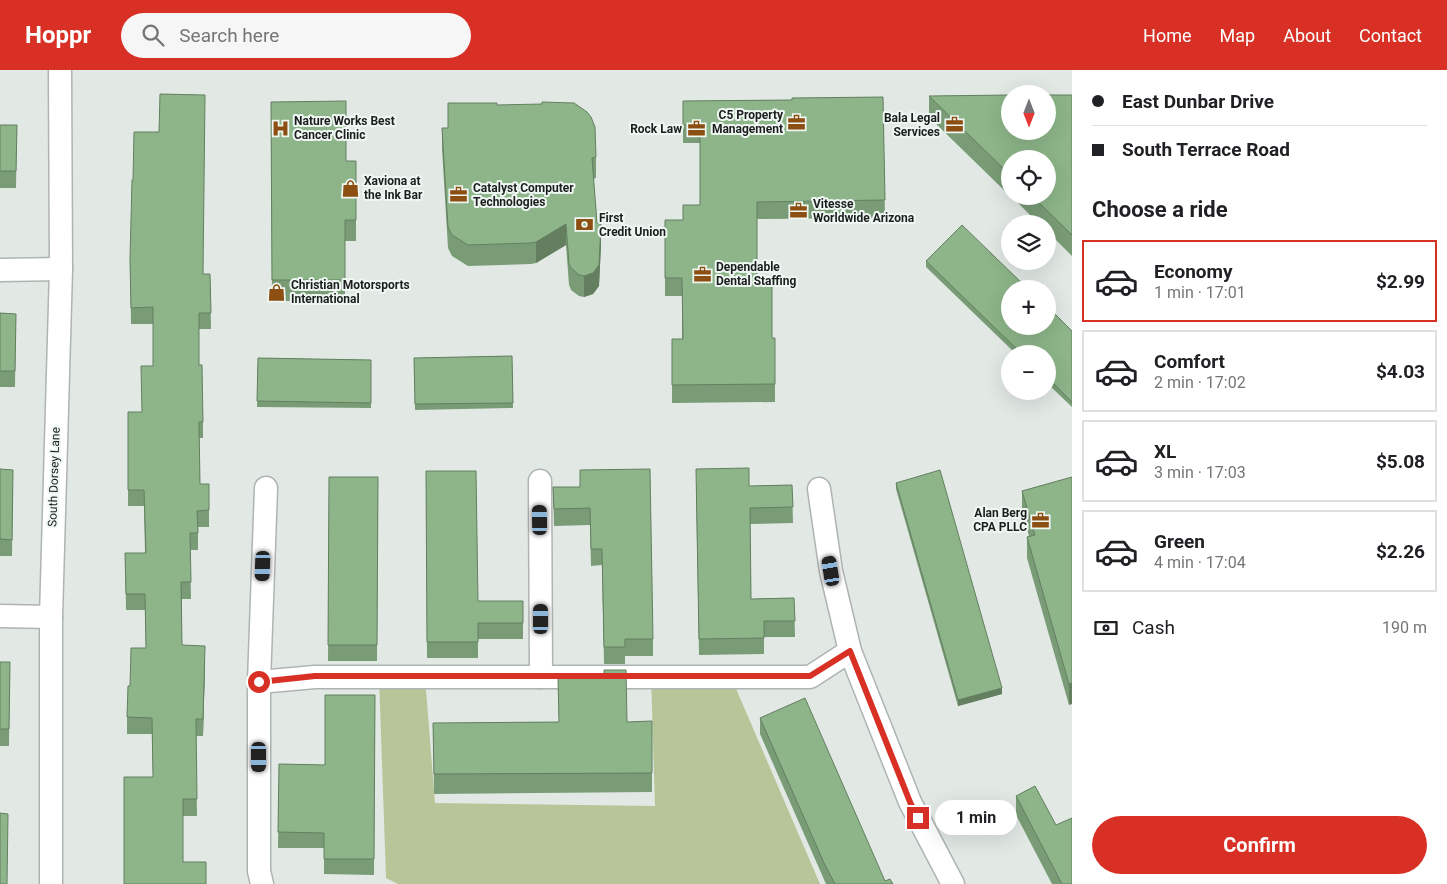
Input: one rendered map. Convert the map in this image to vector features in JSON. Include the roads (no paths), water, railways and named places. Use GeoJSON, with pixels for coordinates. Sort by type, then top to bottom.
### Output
{"type":"FeatureCollection","features":[{"type":"Feature","properties":{"kind":"street","name":"South Dorsey Lane"},"geometry":{"type":"LineString","coordinates":[[51,884],[51,617],[61,269],[60,70]]}},
{"type":"Feature","properties":{"kind":"street"},"geometry":{"type":"LineString","coordinates":[[0,270],[61,269]]}},
{"type":"Feature","properties":{"kind":"street"},"geometry":{"type":"LineString","coordinates":[[540,481],[542,678]]}},
{"type":"Feature","properties":{"kind":"street"},"geometry":{"type":"LineString","coordinates":[[262,884],[259,871],[259,682],[266,488]]}},
{"type":"Feature","properties":{"kind":"street"},"geometry":{"type":"LineString","coordinates":[[819,490],[831,571],[850,651],[910,802],[952,884]]}},
{"type":"Feature","properties":{"kind":"street"},"geometry":{"type":"LineString","coordinates":[[0,616],[51,617]]}},
{"type":"Feature","properties":{"kind":"street"},"geometry":{"type":"LineString","coordinates":[[259,682],[315,676],[542,678],[810,676],[850,651]]}},
{"type":"Feature","properties":{"kind":"place","name":"C5 Property Management"},"geometry":{"type":"Point","coordinates":[797,122]}},
{"type":"Feature","properties":{"kind":"place","name":"Bala Legal Services"},"geometry":{"type":"Point","coordinates":[954,125]}},
{"type":"Feature","properties":{"kind":"place","name":"Nature Works Best Cancer Clinic"},"geometry":{"type":"Point","coordinates":[280,128]}},
{"type":"Feature","properties":{"kind":"place","name":"Rock Law"},"geometry":{"type":"Point","coordinates":[696,129]}},
{"type":"Feature","properties":{"kind":"place","name":"Xaviona at the Ink Bar"},"geometry":{"type":"Point","coordinates":[350,188]}},
{"type":"Feature","properties":{"kind":"place","name":"Catalyst Computer Technologies"},"geometry":{"type":"Point","coordinates":[459,195]}},
{"type":"Feature","properties":{"kind":"place","name":"Vitesse Worldwide Arizona"},"geometry":{"type":"Point","coordinates":[799,211]}},
{"type":"Feature","properties":{"kind":"place","name":"First Credit Union"},"geometry":{"type":"Point","coordinates":[585,225]}},
{"type":"Feature","properties":{"kind":"place","name":"Dependable Dental Staffing"},"geometry":{"type":"Point","coordinates":[702,274]}},
{"type":"Feature","properties":{"kind":"place","name":"Christian Motorsports International"},"geometry":{"type":"Point","coordinates":[277,292]}},
{"type":"Feature","properties":{"kind":"place","name":"Alan Berg CPA PLLC"},"geometry":{"type":"Point","coordinates":[1041,520]}}]}
